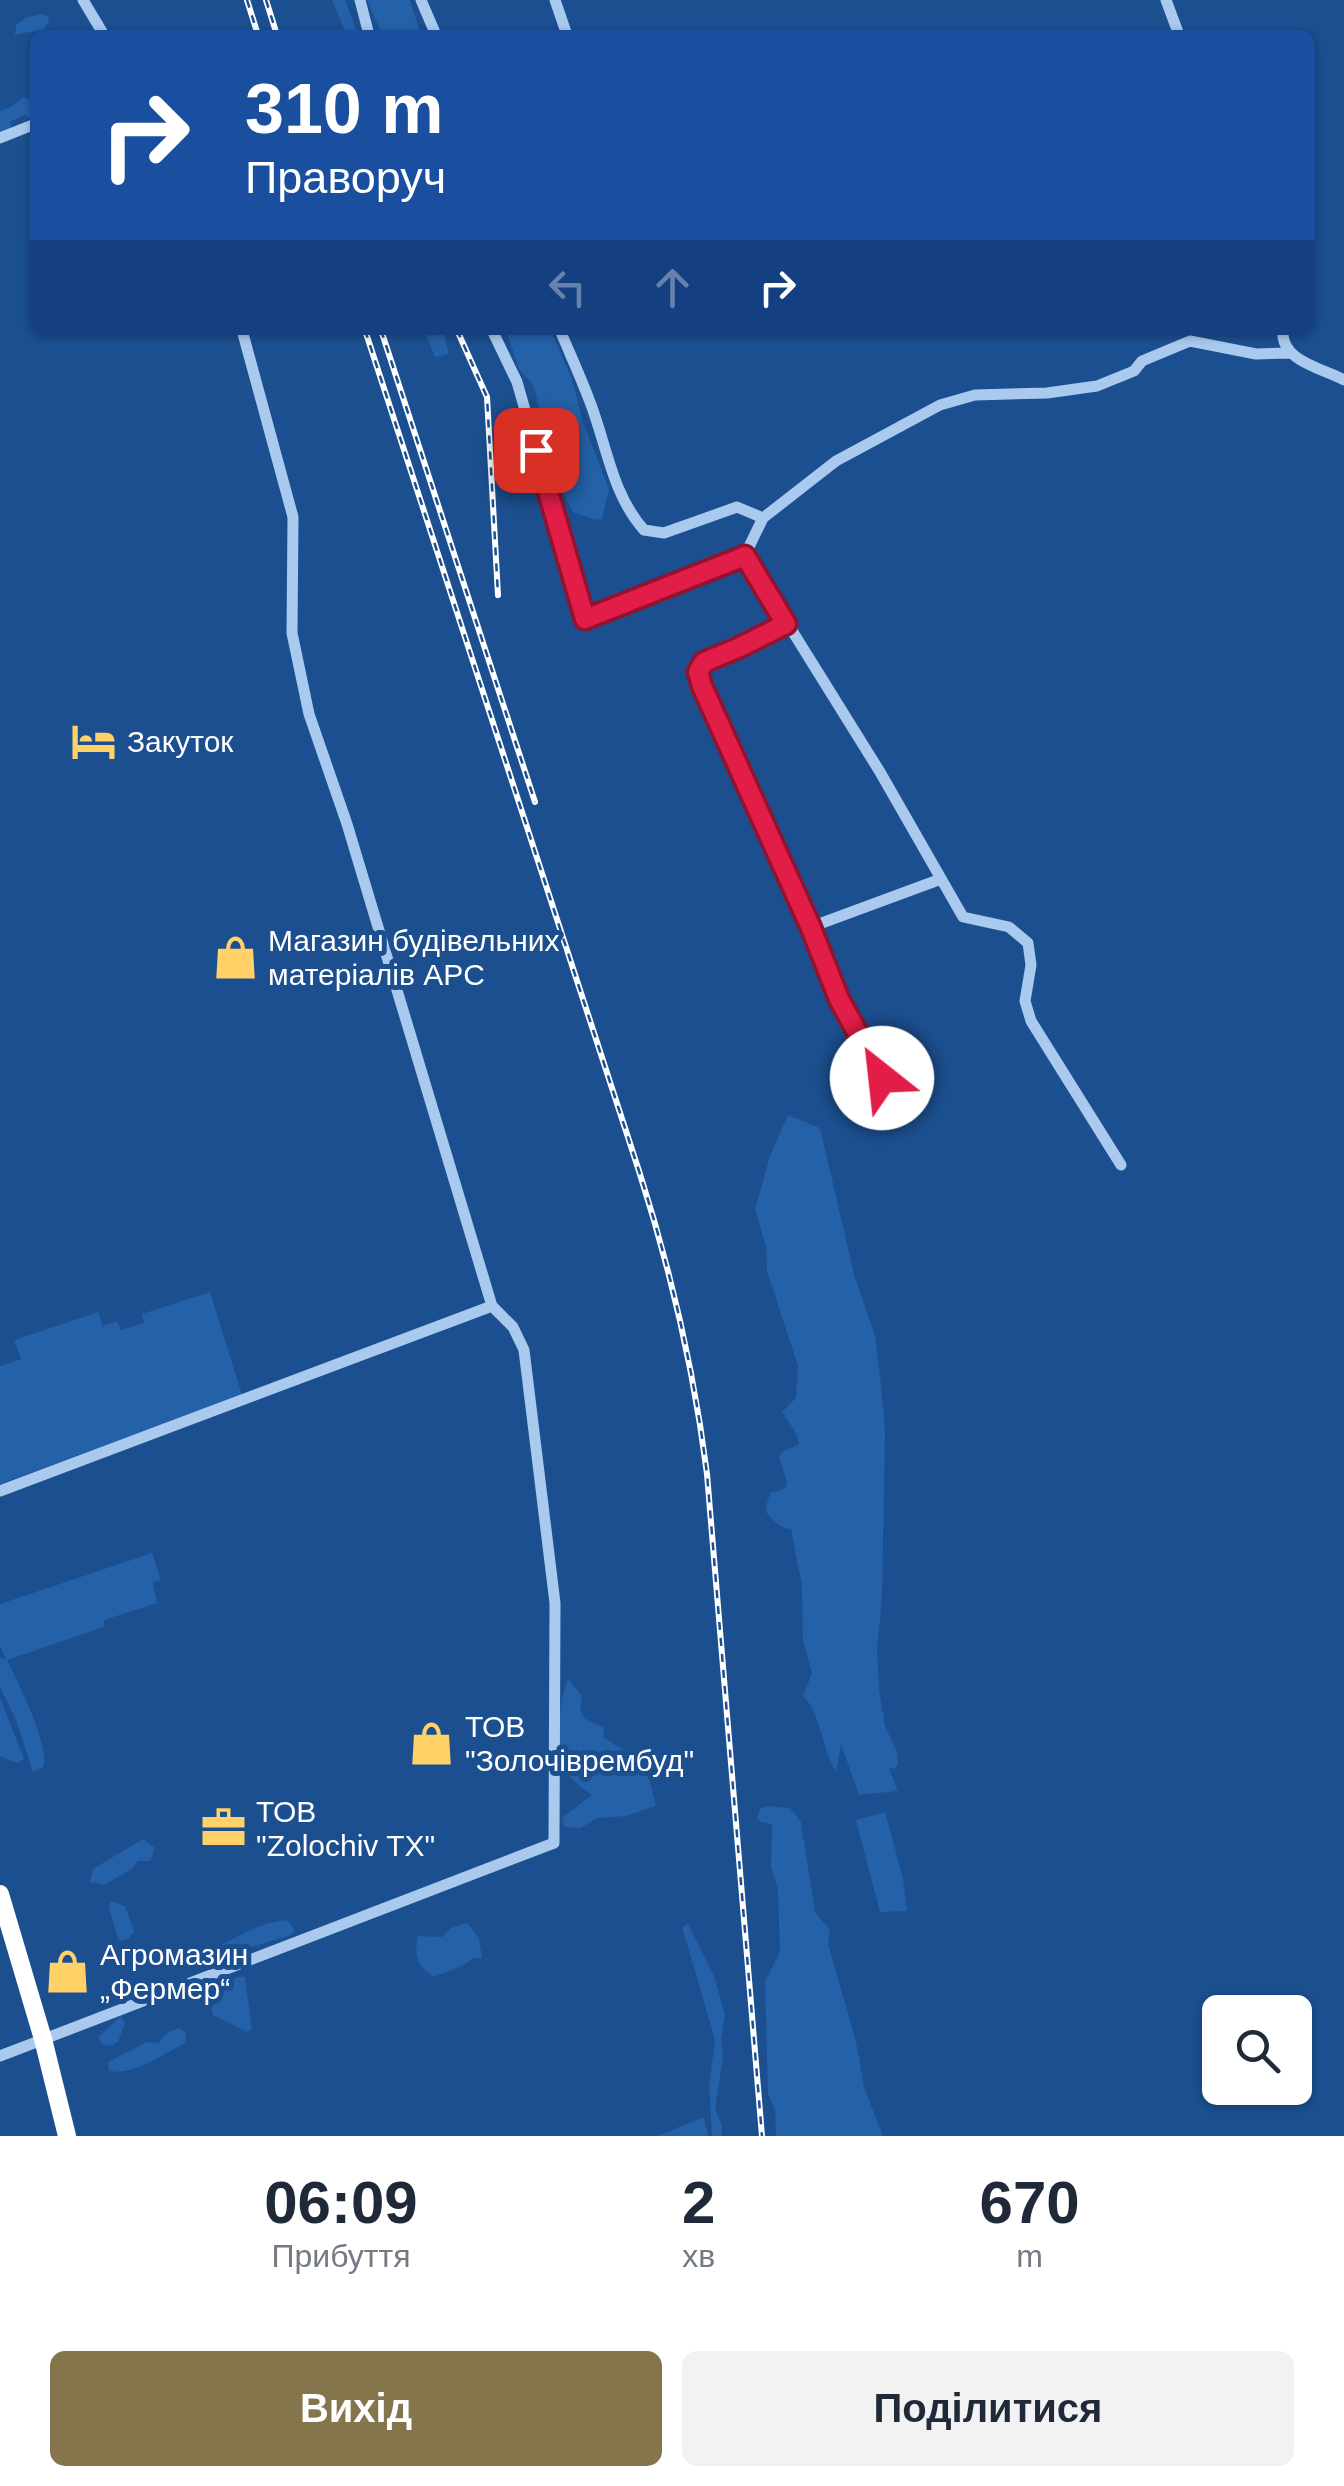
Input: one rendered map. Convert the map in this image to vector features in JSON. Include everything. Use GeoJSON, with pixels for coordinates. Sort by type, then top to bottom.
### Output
{"type":"FeatureCollection","features":[{"type":"Feature","properties":{"kind":"highway"},"geometry":{"type":"LineString","coordinates":[[0,1894],[67,2136]]}},
{"type":"Feature","properties":{"kind":"street"},"geometry":{"type":"LineString","coordinates":[[83,0],[101,30]]}},
{"type":"Feature","properties":{"kind":"street"},"geometry":{"type":"LineString","coordinates":[[360,0],[368,30]]}},
{"type":"Feature","properties":{"kind":"street"},"geometry":{"type":"LineString","coordinates":[[421,0],[434,30]]}},
{"type":"Feature","properties":{"kind":"street"},"geometry":{"type":"LineString","coordinates":[[555,0],[566,30]]}},
{"type":"Feature","properties":{"kind":"street"},"geometry":{"type":"LineString","coordinates":[[1166,0],[1176,30]]}},
{"type":"Feature","properties":{"kind":"street"},"geometry":{"type":"LineString","coordinates":[[0,138],[30,126]]}},
{"type":"Feature","properties":{"kind":"street"},"geometry":{"type":"LineString","coordinates":[[0,2056],[554,1843],[556,1603],[524,1350],[512,1328],[492,1306],[347,824],[309,714],[292,634],[293,517],[243,335]]}},
{"type":"Feature","properties":{"kind":"street"},"geometry":{"type":"LineString","coordinates":[[494,335],[517,382],[585,619],[745,556],[762,518],[836,461],[940,404],[975,395],[1047,393],[1097,386],[1134,372],[1142,361],[1190,341],[1256,354],[1290,352]]}},
{"type":"Feature","properties":{"kind":"street"},"geometry":{"type":"LineString","coordinates":[[562,335],[591,404],[623,501],[644,530],[664,533],[736,507],[762,518]]}},
{"type":"Feature","properties":{"kind":"street"},"geometry":{"type":"LineString","coordinates":[[1283,335],[1290,352],[1344,380]]}},
{"type":"Feature","properties":{"kind":"street"},"geometry":{"type":"LineString","coordinates":[[745,556],[880,772],[962,917],[1009,927],[1028,943],[1031,965],[1025,1002],[1032,1021],[1121,1164]]}},
{"type":"Feature","properties":{"kind":"street"},"geometry":{"type":"LineString","coordinates":[[786,624],[704,662],[698,672],[839,999],[882,1078]]}},
{"type":"Feature","properties":{"kind":"street"},"geometry":{"type":"LineString","coordinates":[[811,928],[941,879]]}},
{"type":"Feature","properties":{"kind":"street"},"geometry":{"type":"LineString","coordinates":[[0,1491],[492,1306]]}},
{"type":"Feature","properties":{"kind":"shaded area"},"geometry":{"type":"Polygon","coordinates":[[[332,0],[345,0],[356,30],[345,30],[332,0]]]}},
{"type":"Feature","properties":{"kind":"shaded area"},"geometry":{"type":"Polygon","coordinates":[[[367,0],[410,0],[419,30],[380,30],[367,0]]]}},
{"type":"Feature","properties":{"kind":"shaded area"},"geometry":{"type":"Polygon","coordinates":[[[40,14],[49,20],[44,29],[15,35],[16,25],[40,14]]]}},
{"type":"Feature","properties":{"kind":"shaded area"},"geometry":{"type":"Polygon","coordinates":[[[23,97],[30,99],[30,118],[25,115],[11,121],[11,131],[0,135],[0,111],[23,97]]]}},
{"type":"Feature","properties":{"kind":"shaded area"},"geometry":{"type":"Polygon","coordinates":[[[426,335],[444,335],[449,354],[435,357],[426,335]]]}},
{"type":"Feature","properties":{"kind":"shaded area"},"geometry":{"type":"Polygon","coordinates":[[[508,335],[553,335],[609,490],[602,519],[573,512],[561,488],[533,385],[519,369],[508,335]]]}},
{"type":"Feature","properties":{"kind":"shaded area"},"geometry":{"type":"Polygon","coordinates":[[[788,1115],[820,1128],[855,1278],[875,1335],[885,1433],[879,1690],[885,1726],[897,1752],[898,1764],[895,1769],[889,1768],[898,1791],[859,1795],[841,1744],[836,1772],[831,1763],[813,1711],[803,1696],[812,1673],[803,1641],[802,1586],[791,1529],[780,1526],[765,1510],[770,1493],[785,1489],[787,1482],[779,1457],[799,1444],[782,1412],[796,1398],[798,1366],[767,1271],[766,1246],[755,1210],[770,1156],[788,1115]]]}},
{"type":"Feature","properties":{"kind":"shaded area"},"geometry":{"type":"Polygon","coordinates":[[[210,1292],[242,1395],[0,1484],[0,1366],[21,1359],[14,1340],[98,1312],[103,1326],[117,1321],[121,1330],[144,1323],[142,1314],[210,1292]]]}},
{"type":"Feature","properties":{"kind":"shaded area"},"geometry":{"type":"Polygon","coordinates":[[[152,1553],[161,1580],[153,1582],[157,1603],[104,1620],[104,1627],[7,1660],[42,1744],[43,1767],[33,1772],[0,1687],[0,1658],[6,1659],[0,1647],[0,1604],[152,1553]]]}},
{"type":"Feature","properties":{"kind":"shaded area"},"geometry":{"type":"Polygon","coordinates":[[[568,1679],[582,1696],[580,1710],[585,1719],[604,1727],[603,1737],[645,1763],[656,1806],[626,1816],[598,1818],[580,1828],[565,1827],[562,1818],[592,1795],[568,1774],[561,1753],[560,1713],[568,1679]]]}},
{"type":"Feature","properties":{"kind":"shaded area"},"geometry":{"type":"Polygon","coordinates":[[[0,1698],[24,1759],[17,1763],[0,1756],[0,1698]]]}},
{"type":"Feature","properties":{"kind":"shaded area"},"geometry":{"type":"Polygon","coordinates":[[[761,1808],[790,1808],[801,1822],[815,1912],[830,1930],[828,1944],[856,2041],[864,2087],[883,2136],[776,2136],[775,2110],[768,2094],[765,1981],[780,1952],[778,1890],[771,1867],[772,1824],[760,1822],[757,1817],[761,1808]]]}},
{"type":"Feature","properties":{"kind":"shaded area"},"geometry":{"type":"Polygon","coordinates":[[[885,1812],[903,1878],[907,1911],[880,1912],[856,1820],[885,1812]]]}},
{"type":"Feature","properties":{"kind":"shaded area"},"geometry":{"type":"Polygon","coordinates":[[[143,1839],[155,1848],[150,1861],[138,1861],[132,1869],[104,1885],[90,1882],[93,1869],[143,1839]]]}},
{"type":"Feature","properties":{"kind":"shaded area"},"geometry":{"type":"Polygon","coordinates":[[[112,1901],[125,1906],[134,1931],[128,1939],[119,1941],[108,1906],[112,1901]]]}},
{"type":"Feature","properties":{"kind":"shaded area"},"geometry":{"type":"Polygon","coordinates":[[[287,1920],[295,1930],[291,1935],[198,1968],[196,1959],[229,1941],[263,1925],[287,1920]]]}},
{"type":"Feature","properties":{"kind":"shaded area"},"geometry":{"type":"Polygon","coordinates":[[[467,1923],[479,1938],[482,1958],[473,1958],[434,1977],[418,1960],[418,1936],[442,1937],[451,1928],[467,1923]]]}},
{"type":"Feature","properties":{"kind":"shaded area"},"geometry":{"type":"Polygon","coordinates":[[[688,1924],[714,1976],[725,2015],[715,2109],[722,2136],[712,2136],[709,2085],[715,2040],[682,1927],[688,1924]]]}},
{"type":"Feature","properties":{"kind":"shaded area"},"geometry":{"type":"Polygon","coordinates":[[[245,1977],[252,2029],[247,2032],[213,2015],[211,2006],[230,1981],[245,1977]]]}},
{"type":"Feature","properties":{"kind":"shaded area"},"geometry":{"type":"Polygon","coordinates":[[[121,2016],[125,2023],[118,2042],[102,2044],[98,2037],[121,2016]]]}},
{"type":"Feature","properties":{"kind":"shaded area"},"geometry":{"type":"Polygon","coordinates":[[[179,2028],[186,2032],[186,2043],[139,2067],[109,2071],[108,2062],[147,2042],[158,2043],[179,2028]]]}},
{"type":"Feature","properties":{"kind":"shaded area"},"geometry":{"type":"Polygon","coordinates":[[[704,2117],[708,2136],[657,2136],[704,2117]]]}},
{"type":"Feature","properties":{"kind":"railway"},"geometry":{"type":"LineString","coordinates":[[247,0],[256,30]]}},
{"type":"Feature","properties":{"kind":"railway"},"geometry":{"type":"LineString","coordinates":[[266,0],[275,30]]}},
{"type":"Feature","properties":{"kind":"railway"},"geometry":{"type":"LineString","coordinates":[[367,335],[639,1171],[680,1321],[707,1474],[762,2136]]}},
{"type":"Feature","properties":{"kind":"railway"},"geometry":{"type":"LineString","coordinates":[[383,335],[535,802]]}},
{"type":"Feature","properties":{"kind":"railway"},"geometry":{"type":"LineString","coordinates":[[459,335],[487,397],[498,595]]}},
{"type":"Feature","properties":{"kind":"place","name":"Закуток"},"geometry":{"type":"Point","coordinates":[94,741]}},
{"type":"Feature","properties":{"kind":"place","name":"Магазин будівельних матеріалів APC"},"geometry":{"type":"Point","coordinates":[235,957]}},
{"type":"Feature","properties":{"kind":"place","name":"ТОВ \"Золочіврембуд\""},"geometry":{"type":"Point","coordinates":[432,1743]}},
{"type":"Feature","properties":{"kind":"place","name":"ТОВ \"Zolochiv TX\""},"geometry":{"type":"Point","coordinates":[223,1828]}},
{"type":"Feature","properties":{"kind":"place","name":"Агромазин „Фермер“"},"geometry":{"type":"Point","coordinates":[67,1971]}},
{"type":"Feature","properties":{"kind":"route"},"geometry":{"type":"LineString","coordinates":[[536,450],[585,619],[745,556],[786,624],[704,662],[698,672],[839,999],[882,1078]]}}]}
